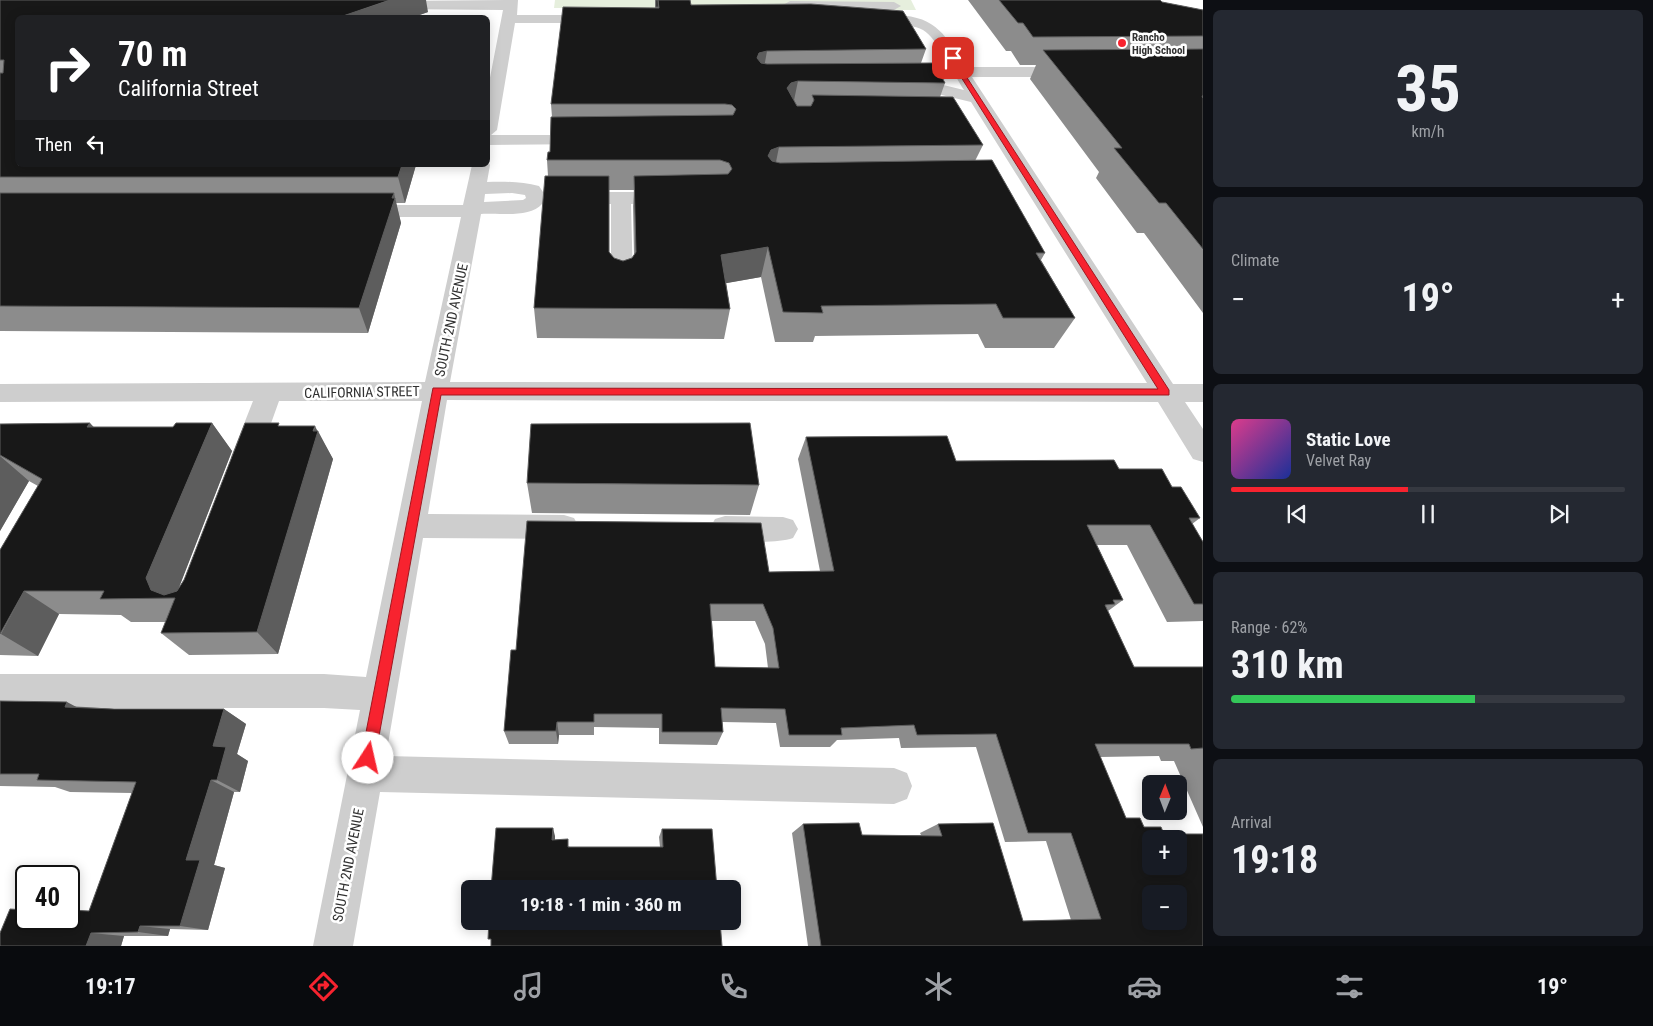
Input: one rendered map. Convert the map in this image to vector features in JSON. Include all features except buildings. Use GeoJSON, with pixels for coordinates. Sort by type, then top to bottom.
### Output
{"type":"FeatureCollection","features":[{"type":"Feature","properties":{"kind":"street"},"geometry":{"type":"LineString","coordinates":[[372,5],[612,19]]}},
{"type":"Feature","properties":{"kind":"street"},"geometry":{"type":"LineString","coordinates":[[775,6],[905,6]]}},
{"type":"Feature","properties":{"kind":"street"},"geometry":{"type":"LineString","coordinates":[[490,26],[510,13]]}},
{"type":"Feature","properties":{"kind":"street"},"geometry":{"type":"LineString","coordinates":[[490,105],[491,92],[510,13]]}},
{"type":"Feature","properties":{"kind":"street"},"geometry":{"type":"LineString","coordinates":[[793,20],[908,20],[925,17],[979,99],[982,120],[1021,182],[1166,393],[1203,451]]}},
{"type":"Feature","properties":{"kind":"street"},"geometry":{"type":"LineString","coordinates":[[926,84],[923,81],[963,74],[1084,72]]}},
{"type":"Feature","properties":{"kind":"street"},"geometry":{"type":"LineString","coordinates":[[906,84],[926,84],[979,99]]}},
{"type":"Feature","properties":{"kind":"street"},"geometry":{"type":"LineString","coordinates":[[490,140],[604,140]]}},
{"type":"Feature","properties":{"kind":"street"},"geometry":{"type":"LineString","coordinates":[[339,211],[512,188],[532,190],[536,198],[688,198]]}},
{"type":"Feature","properties":{"kind":"street","name":"SOUTH 2ND AVENUE"},"geometry":{"type":"LineString","coordinates":[[333,946],[436,391],[476,193]]}},
{"type":"Feature","properties":{"kind":"street"},"geometry":{"type":"LineString","coordinates":[[621,198],[622,282]]}},
{"type":"Feature","properties":{"kind":"street","name":"CALIFORNIA STREET"},"geometry":{"type":"LineString","coordinates":[[0,392],[1203,393]]}},
{"type":"Feature","properties":{"kind":"street"},"geometry":{"type":"LineString","coordinates":[[238,477],[269,393]]}},
{"type":"Feature","properties":{"kind":"street"},"geometry":{"type":"LineString","coordinates":[[411,526],[587,527]]}},
{"type":"Feature","properties":{"kind":"street"},"geometry":{"type":"LineString","coordinates":[[695,528],[783,529]]}},
{"type":"Feature","properties":{"kind":"street"},"geometry":{"type":"LineString","coordinates":[[0,692],[324,691],[380,694]]}},
{"type":"Feature","properties":{"kind":"street"},"geometry":{"type":"LineString","coordinates":[[365,774],[894,786]]}},
{"type":"Feature","properties":{"kind":"green space"},"geometry":{"type":"Polygon","coordinates":[[[555,0],[911,0],[916,10],[554,8],[555,0]]]}},
{"type":"Feature","properties":{"kind":"place","name":"Rancho High School"},"geometry":{"type":"Point","coordinates":[1122,43]}},
{"type":"Feature","properties":{"kind":"route"},"geometry":{"type":"LineString","coordinates":[[368,758],[436,391],[1166,393],[1030,182],[953,58]]}}]}
